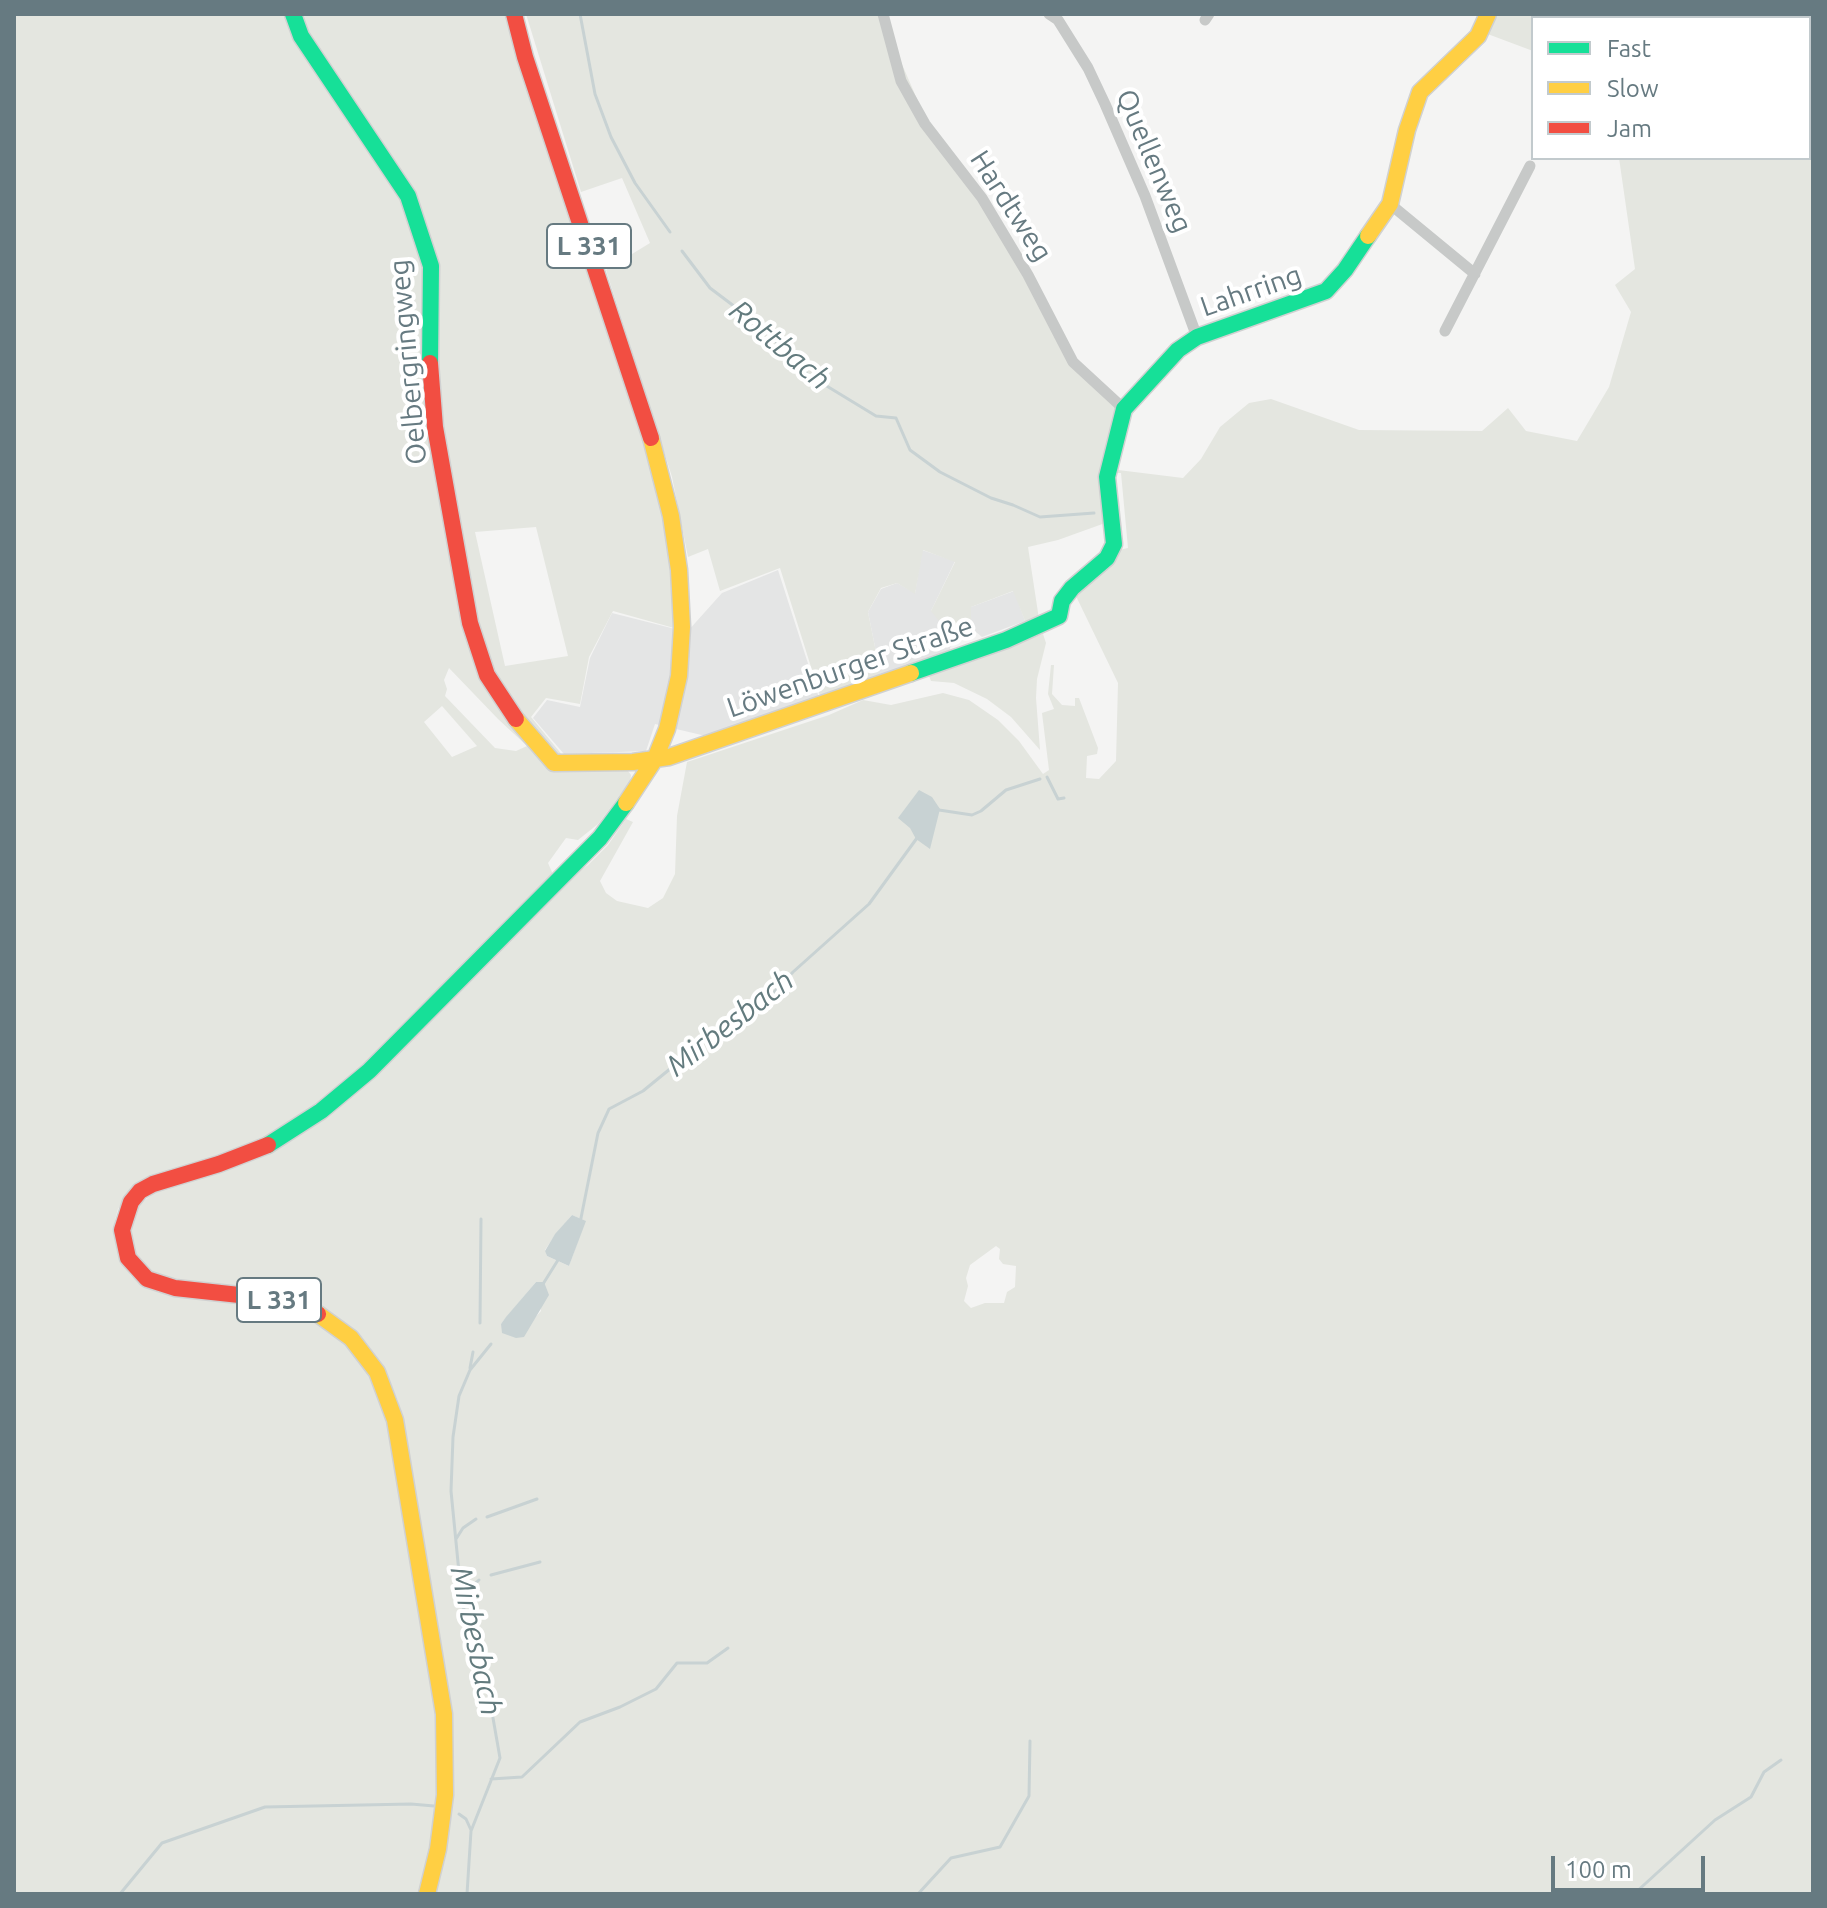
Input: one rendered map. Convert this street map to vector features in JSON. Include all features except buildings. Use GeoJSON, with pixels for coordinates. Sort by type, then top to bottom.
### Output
{"type":"FeatureCollection","features":[{"type":"Feature","properties":{"kind":"main road","name":"Oelbergringweg"},"geometry":{"type":"LineString","coordinates":[[293,14],[301,36],[408,196],[431,266],[430,370],[435,427],[470,623],[487,675],[522,727],[554,763]]}},
{"type":"Feature","properties":{"kind":"main road","name":"L 331"},"geometry":{"type":"LineString","coordinates":[[427,1894],[438,1849],[445,1795],[444,1714],[395,1420],[377,1372],[351,1338],[326,1318],[306,1309],[276,1299],[175,1288],[147,1279],[128,1258],[122,1230],[131,1202],[140,1191],[255,1150],[321,1111],[378,1063],[600,838],[628,803],[655,759],[672,709],[681,646],[680,583],[663,479],[635,385],[525,57],[514,14]]}},
{"type":"Feature","properties":{"kind":"main road","name":"Lahrring"},"geometry":{"type":"LineString","coordinates":[[1059,616],[1062,601],[1072,588],[1107,558],[1114,544],[1107,477],[1124,409],[1178,350],[1197,337],[1326,291],[1345,270],[1390,204],[1407,130],[1420,92],[1478,36],[1488,14]]}},
{"type":"Feature","properties":{"kind":"main road","name":"Löwenburger Straße"},"geometry":{"type":"LineString","coordinates":[[554,763],[655,759],[682,753],[1006,640],[1059,616]]}},
{"type":"Feature","properties":{"kind":"street","name":"Hardtweg"},"geometry":{"type":"LineString","coordinates":[[883,14],[901,81],[925,124],[982,198],[1028,275],[1073,362],[1124,409]]}},
{"type":"Feature","properties":{"kind":"street","name":"Quellenweg"},"geometry":{"type":"LineString","coordinates":[[1049,14],[1058,20],[1094,80],[1145,196],[1197,337]]}},
{"type":"Feature","properties":{"kind":"street"},"geometry":{"type":"LineString","coordinates":[[1445,331],[1530,166]]}},
{"type":"Feature","properties":{"kind":"street"},"geometry":{"type":"LineString","coordinates":[[1390,204],[1475,274]]}},
{"type":"Feature","properties":{"kind":"shaded area"},"geometry":{"type":"Polygon","coordinates":[[[14,14],[513,14],[659,479],[676,559],[674,628],[613,611],[589,657],[580,704],[546,698],[531,717],[563,756],[628,771],[630,782],[598,824],[578,840],[566,838],[548,863],[555,879],[336,1092],[293,1123],[257,1142],[150,1176],[132,1189],[118,1209],[114,1231],[124,1265],[131,1276],[151,1289],[252,1301],[301,1314],[350,1347],[375,1384],[385,1408],[431,1670],[437,1726],[438,1782],[430,1850],[418,1894],[14,1894],[14,14]],[[536,527],[475,532],[505,666],[568,656],[536,527]],[[449,668],[444,680],[447,689],[445,696],[495,748],[516,751],[527,746],[449,668]],[[442,706],[424,722],[452,757],[477,746],[442,706]]]}},
{"type":"Feature","properties":{"kind":"shaded area"},"geometry":{"type":"Polygon","coordinates":[[[526,14],[885,14],[888,32],[927,122],[1030,272],[1074,360],[1124,405],[1108,522],[1028,547],[1039,619],[1025,621],[1013,591],[971,607],[971,619],[964,626],[940,622],[931,611],[955,562],[923,550],[915,594],[897,583],[881,588],[868,612],[881,677],[822,702],[780,568],[720,591],[708,549],[688,557],[672,477],[606,270],[650,243],[622,178],[581,192],[526,14]]]}},
{"type":"Feature","properties":{"kind":"shaded area"},"geometry":{"type":"Polygon","coordinates":[[[1492,14],[1813,14],[1813,1894],[433,1894],[450,1713],[441,1641],[398,1401],[382,1363],[357,1331],[326,1309],[308,1301],[286,1294],[207,1285],[156,1275],[142,1264],[130,1236],[133,1217],[141,1203],[161,1188],[288,1140],[573,875],[588,865],[608,845],[626,819],[633,822],[600,881],[606,893],[617,901],[648,908],[663,898],[675,874],[677,816],[687,762],[829,715],[863,700],[891,705],[943,693],[969,700],[998,720],[1019,741],[1043,774],[1049,770],[1042,713],[1054,709],[1048,694],[1051,665],[1054,665],[1052,694],[1062,705],[1075,706],[1075,698],[1079,698],[1098,748],[1097,754],[1087,756],[1086,778],[1099,779],[1116,761],[1118,683],[1074,592],[1119,550],[1128,548],[1121,473],[1111,473],[1110,469],[1183,478],[1201,459],[1220,427],[1249,403],[1271,399],[1359,430],[1482,431],[1508,408],[1526,431],[1577,441],[1609,387],[1631,312],[1615,285],[1635,269],[1619,160],[1811,160],[1811,16],[1531,16],[1531,50],[1485,33],[1492,14]],[[572,1215],[545,1250],[547,1256],[569,1266],[585,1221],[572,1215]],[[996,1246],[970,1265],[964,1301],[971,1308],[985,1303],[1004,1303],[1007,1292],[1015,1287],[1016,1266],[1003,1264],[999,1259],[1000,1249],[996,1246]],[[536,1282],[501,1324],[531,1322],[541,1311],[536,1282]]]}},
{"type":"Feature","properties":{"kind":"shaded area"},"geometry":{"type":"Polygon","coordinates":[[[922,550],[955,561],[931,611],[971,607],[1014,591],[1025,621],[982,637],[976,632],[956,636],[950,648],[952,654],[881,677],[868,612],[881,589],[897,583],[915,593],[922,550]]]}},
{"type":"Feature","properties":{"kind":"shaded area"},"geometry":{"type":"Polygon","coordinates":[[[778,570],[820,701],[710,737],[655,724],[646,751],[564,754],[533,718],[547,700],[580,707],[590,658],[612,613],[687,632],[722,593],[778,570]]]}},
{"type":"Feature","properties":{"kind":"shaded area"},"geometry":{"type":"Polygon","coordinates":[[[1043,634],[1046,643],[1037,679],[1036,698],[1040,750],[1011,717],[987,699],[954,683],[931,681],[929,676],[1043,634]]]}},
{"type":"Feature","properties":{"kind":"shaded area"},"geometry":{"type":"Polygon","coordinates":[[[919,790],[932,797],[940,809],[930,849],[916,839],[910,828],[898,818],[919,790]]]}},
{"type":"Feature","properties":{"kind":"shaded area"},"geometry":{"type":"Polygon","coordinates":[[[572,1215],[586,1221],[569,1266],[547,1256],[545,1251],[572,1215]]]}},
{"type":"Feature","properties":{"kind":"shaded area"},"geometry":{"type":"Polygon","coordinates":[[[536,1282],[544,1282],[549,1295],[524,1337],[516,1338],[502,1333],[501,1324],[536,1282]]]}},
{"type":"Feature","properties":{"kind":"waterway","name":"Rottbach"},"geometry":{"type":"LineString","coordinates":[[580,14],[595,94],[611,137],[635,183],[670,232]]}},
{"type":"Feature","properties":{"kind":"waterway","name":"Rottbach"},"geometry":{"type":"LineString","coordinates":[[682,251],[710,288],[763,328],[807,374],[876,416],[896,418],[910,450],[940,472],[991,498],[1040,517],[1094,513]]}},
{"type":"Feature","properties":{"kind":"waterway","name":"Mirbesbach"},"geometry":{"type":"LineString","coordinates":[[1047,777],[1058,799],[1064,798]]}},
{"type":"Feature","properties":{"kind":"waterway","name":"Mirbesbach"},"geometry":{"type":"LineString","coordinates":[[939,810],[972,815],[1006,790],[1040,779]]}},
{"type":"Feature","properties":{"kind":"waterway","name":"Mirbesbach"},"geometry":{"type":"LineString","coordinates":[[580,1223],[598,1133],[609,1109],[643,1091],[714,1033],[762,1005],[793,972],[869,904],[917,838]]}},
{"type":"Feature","properties":{"kind":"waterway"},"geometry":{"type":"LineString","coordinates":[[480,1323],[481,1219]]}},
{"type":"Feature","properties":{"kind":"waterway","name":"Mirbesbach"},"geometry":{"type":"LineString","coordinates":[[543,1284],[558,1260]]}},
{"type":"Feature","properties":{"kind":"waterway","name":"Mirbesbach"},"geometry":{"type":"LineString","coordinates":[[467,1894],[471,1831],[500,1758],[486,1678],[462,1603],[451,1491],[453,1437],[459,1396],[470,1370],[491,1344]]}},
{"type":"Feature","properties":{"kind":"waterway"},"geometry":{"type":"LineString","coordinates":[[470,1368],[473,1352]]}},
{"type":"Feature","properties":{"kind":"waterway"},"geometry":{"type":"LineString","coordinates":[[487,1517],[537,1499]]}},
{"type":"Feature","properties":{"kind":"waterway"},"geometry":{"type":"LineString","coordinates":[[456,1539],[463,1528],[476,1519]]}},
{"type":"Feature","properties":{"kind":"waterway"},"geometry":{"type":"LineString","coordinates":[[491,1575],[540,1562]]}},
{"type":"Feature","properties":{"kind":"waterway"},"geometry":{"type":"LineString","coordinates":[[462,1602],[467,1591],[479,1580]]}},
{"type":"Feature","properties":{"kind":"waterway"},"geometry":{"type":"LineString","coordinates":[[491,1779],[522,1777],[580,1722],[656,1689],[677,1663],[707,1663],[728,1648]]}},
{"type":"Feature","properties":{"kind":"waterway"},"geometry":{"type":"LineString","coordinates":[[918,1894],[951,1858],[1000,1847],[1029,1796],[1030,1741]]}},
{"type":"Feature","properties":{"kind":"waterway"},"geometry":{"type":"LineString","coordinates":[[1634,1894],[1715,1820],[1751,1797],[1764,1772],[1781,1760]]}},
{"type":"Feature","properties":{"kind":"waterway"},"geometry":{"type":"LineString","coordinates":[[120,1894],[162,1843],[265,1807],[434,1806]]}},
{"type":"Feature","properties":{"kind":"waterway"},"geometry":{"type":"LineString","coordinates":[[459,1814],[466,1819],[471,1830]]}},
{"type":"Feature","properties":{"kind":"traffic: fast"},"geometry":{"type":"LineString","coordinates":[[293,14],[301,36],[408,196],[431,266],[430,363]]}},
{"type":"Feature","properties":{"kind":"traffic: fast"},"geometry":{"type":"LineString","coordinates":[[911,673],[1006,640],[1059,616],[1062,601],[1072,588],[1107,558],[1114,544],[1107,477],[1124,409],[1178,350],[1197,337],[1326,291],[1368,236]]}},
{"type":"Feature","properties":{"kind":"traffic: fast"},"geometry":{"type":"LineString","coordinates":[[268,1145],[321,1111],[369,1071],[600,838],[626,803]]}},
{"type":"Feature","properties":{"kind":"traffic: slow"},"geometry":{"type":"LineString","coordinates":[[1368,236],[1390,204],[1407,130],[1420,92],[1478,36],[1488,14]]}},
{"type":"Feature","properties":{"kind":"traffic: slow"},"geometry":{"type":"LineString","coordinates":[[626,803],[655,759],[667,729],[679,676],[682,627],[679,570],[671,516],[651,438]]}},
{"type":"Feature","properties":{"kind":"traffic: slow"},"geometry":{"type":"LineString","coordinates":[[516,719],[554,763],[633,762],[669,757],[911,673]]}},
{"type":"Feature","properties":{"kind":"traffic: slow"},"geometry":{"type":"LineString","coordinates":[[318,1314],[351,1338],[377,1372],[395,1420],[444,1714],[445,1795],[438,1849],[427,1894]]}},
{"type":"Feature","properties":{"kind":"traffic: jam"},"geometry":{"type":"LineString","coordinates":[[514,14],[525,57],[651,438]]}},
{"type":"Feature","properties":{"kind":"traffic: jam"},"geometry":{"type":"LineString","coordinates":[[430,363],[435,427],[470,623],[487,675],[516,719]]}},
{"type":"Feature","properties":{"kind":"traffic: jam"},"geometry":{"type":"LineString","coordinates":[[268,1145],[140,1191],[131,1202],[122,1230],[128,1258],[147,1279],[175,1288],[276,1299],[318,1314]]}}]}
